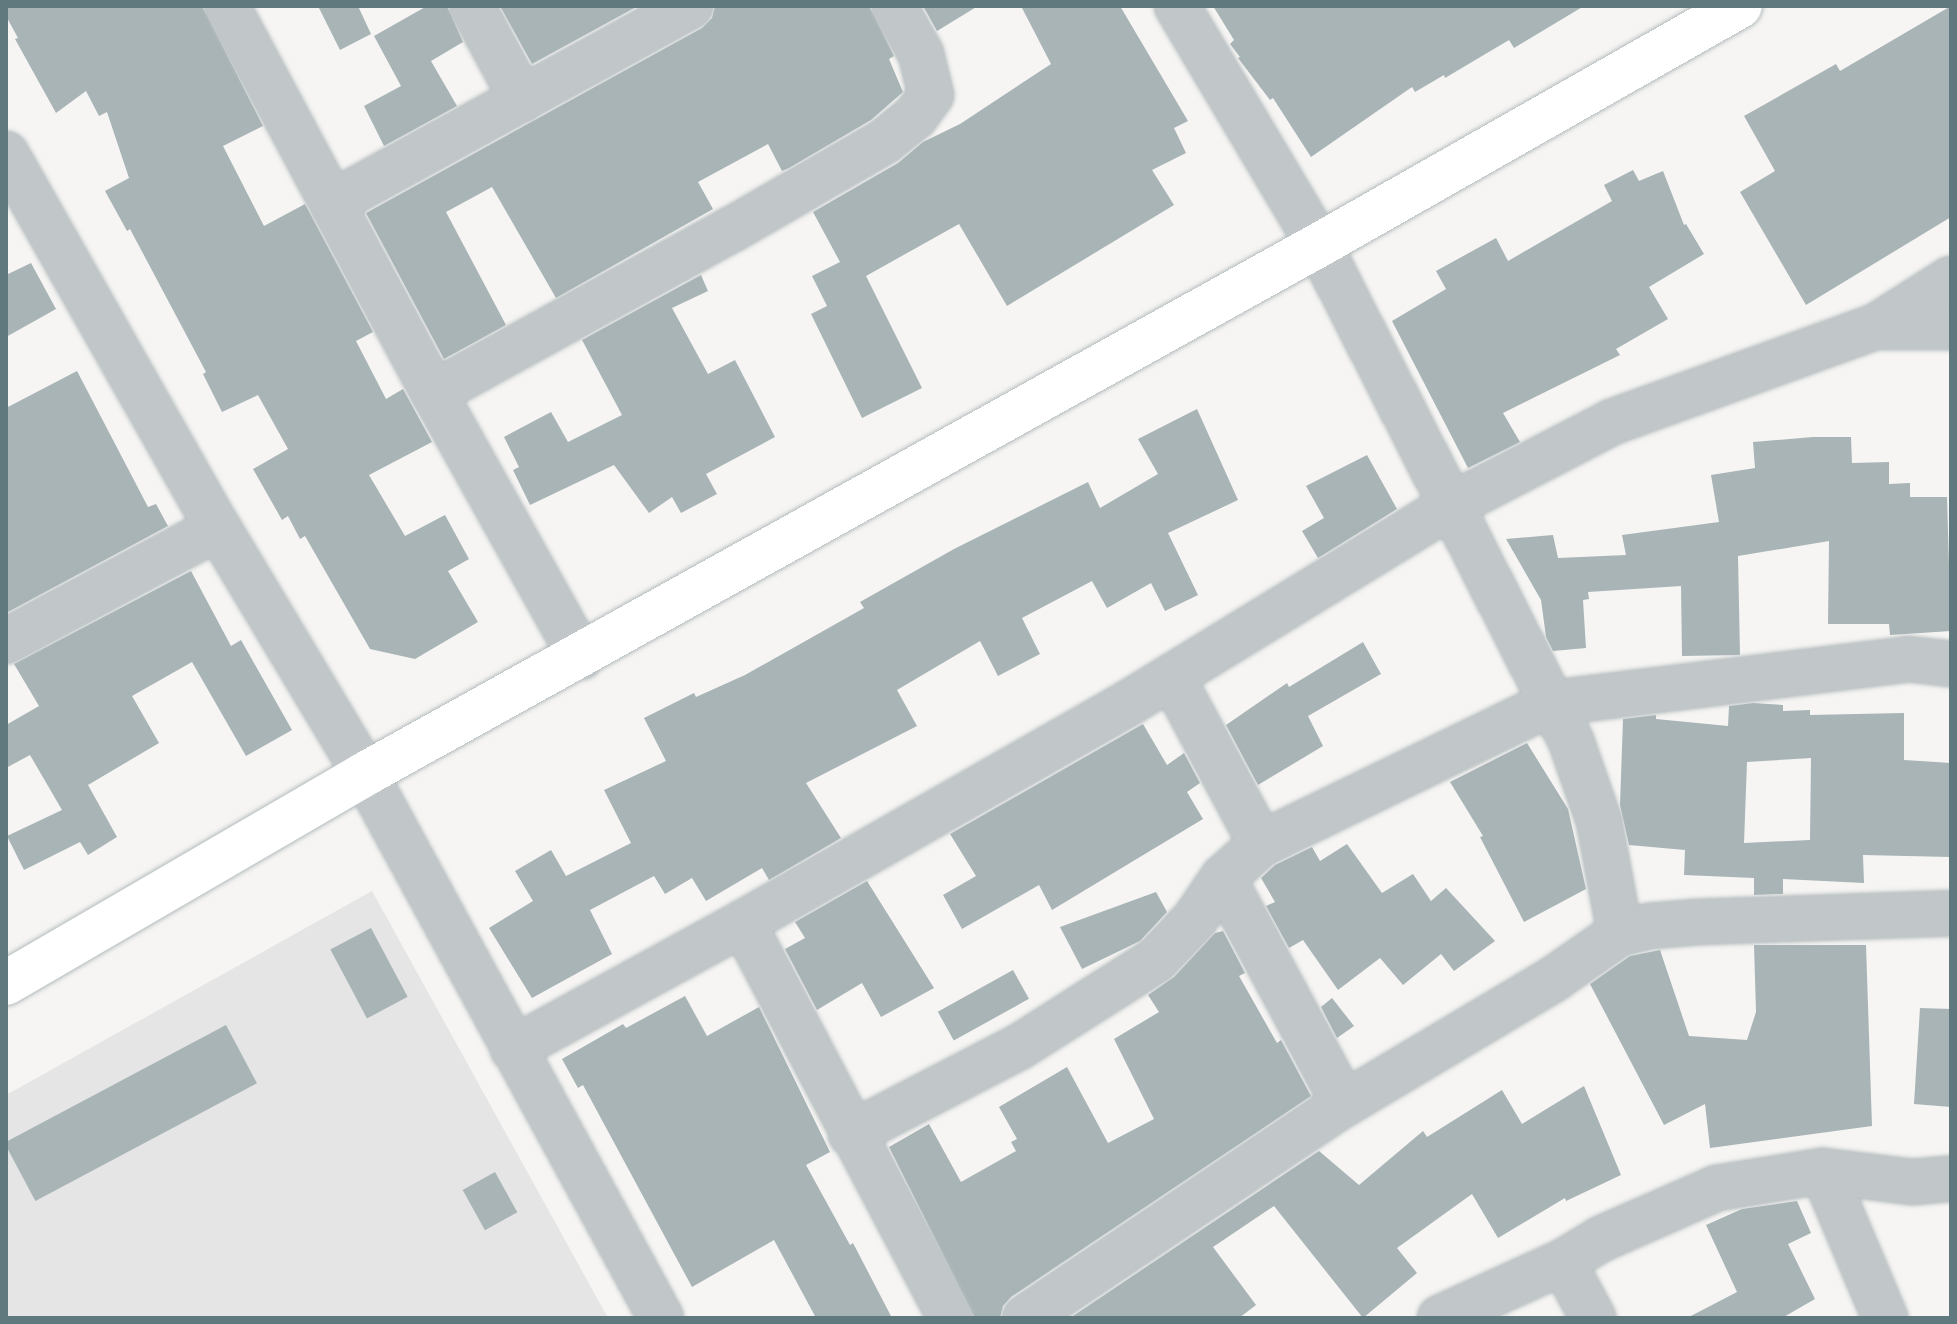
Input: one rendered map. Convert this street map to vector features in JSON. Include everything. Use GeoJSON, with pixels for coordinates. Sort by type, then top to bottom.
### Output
{"type":"FeatureCollection","features":[{"type":"Feature","properties":{"kind":"street"},"geometry":{"type":"LineString","coordinates":[[227,6],[434,393],[581,657]]}},
{"type":"Feature","properties":{"kind":"street"},"geometry":{"type":"LineString","coordinates":[[472,6],[522,99]]}},
{"type":"Feature","properties":{"kind":"street"},"geometry":{"type":"LineString","coordinates":[[332,203],[690,6]]}},
{"type":"Feature","properties":{"kind":"street"},"geometry":{"type":"LineString","coordinates":[[434,393],[731,230],[885,141],[915,117],[931,95],[921,54],[894,6]]}},
{"type":"Feature","properties":{"kind":"street"},"geometry":{"type":"LineString","coordinates":[[1177,6],[1319,245],[1454,504],[1552,703],[1583,771],[1599,821],[1620,933]]}},
{"type":"Feature","properties":{"kind":"street"},"geometry":{"type":"LineString","coordinates":[[6,983],[365,774],[581,657],[1319,245],[1740,6]]}},
{"type":"Feature","properties":{"kind":"street"},"geometry":{"type":"LineString","coordinates":[[6,154],[218,528],[365,774],[661,1318]]}},
{"type":"Feature","properties":{"kind":"street"},"geometry":{"type":"LineString","coordinates":[[513,1049],[743,923],[1172,677],[1454,504],[1612,422],[1875,327],[1951,279]]}},
{"type":"Feature","properties":{"kind":"street"},"geometry":{"type":"LineString","coordinates":[[1875,327],[1951,327]]}},
{"type":"Feature","properties":{"kind":"street"},"geometry":{"type":"LineString","coordinates":[[7,638],[218,528]]}},
{"type":"Feature","properties":{"kind":"street"},"geometry":{"type":"LineString","coordinates":[[851,1134],[1019,1047],[1156,960],[1195,919],[1223,878],[1261,844],[1552,703],[1908,659],[1951,664]]}},
{"type":"Feature","properties":{"kind":"street"},"geometry":{"type":"LineString","coordinates":[[1172,677],[1261,844]]}},
{"type":"Feature","properties":{"kind":"street"},"geometry":{"type":"LineString","coordinates":[[1223,878],[1344,1104]]}},
{"type":"Feature","properties":{"kind":"street"},"geometry":{"type":"LineString","coordinates":[[1025,1318],[1344,1104],[1555,978],[1620,933],[1650,926],[1698,922],[1951,913]]}},
{"type":"Feature","properties":{"kind":"street"},"geometry":{"type":"LineString","coordinates":[[743,923],[950,1318]]}},
{"type":"Feature","properties":{"kind":"street"},"geometry":{"type":"LineString","coordinates":[[1823,1171],[1885,1318]]}},
{"type":"Feature","properties":{"kind":"street"},"geometry":{"type":"LineString","coordinates":[[1440,1318],[1563,1262],[1601,1239],[1717,1188],[1823,1171],[1913,1182],[1951,1179]]}},
{"type":"Feature","properties":{"kind":"street"},"geometry":{"type":"LineString","coordinates":[[1563,1262],[1593,1318]]}},
{"type":"Feature","properties":{"kind":"shaded area"},"geometry":{"type":"Polygon","coordinates":[[[372,891],[608,1318],[6,1318],[6,1095],[372,891]]]}},
{"type":"Feature","properties":{"kind":"building"},"geometry":{"type":"Polygon","coordinates":[[[6,6],[202,6],[263,126],[223,146],[264,226],[305,204],[373,332],[356,341],[386,399],[403,389],[432,442],[369,475],[405,536],[445,515],[469,559],[448,571],[478,622],[415,659],[370,649],[305,536],[300,539],[288,516],[282,520],[253,469],[288,449],[258,395],[222,412],[203,374],[206,372],[130,229],[127,231],[105,191],[129,178],[107,112],[99,116],[86,91],[56,113],[15,39],[18,38],[6,16],[6,6]]]}},
{"type":"Feature","properties":{"kind":"building"},"geometry":{"type":"Polygon","coordinates":[[[318,6],[358,6],[371,34],[340,50],[318,6]]]}},
{"type":"Feature","properties":{"kind":"building"},"geometry":{"type":"Polygon","coordinates":[[[427,6],[447,6],[463,42],[431,61],[457,106],[384,146],[364,106],[401,86],[374,36],[427,6]]]}},
{"type":"Feature","properties":{"kind":"building"},"geometry":{"type":"Polygon","coordinates":[[[500,6],[638,6],[532,64],[500,6]]]}},
{"type":"Feature","properties":{"kind":"building"},"geometry":{"type":"Polygon","coordinates":[[[715,6],[869,6],[894,56],[889,59],[903,92],[871,120],[789,168],[782,171],[768,144],[698,182],[713,209],[556,298],[492,187],[446,212],[506,325],[444,359],[366,213],[702,28],[712,18],[715,6]]]}},
{"type":"Feature","properties":{"kind":"building"},"geometry":{"type":"Polygon","coordinates":[[[923,6],[978,6],[937,31],[923,6]]]}},
{"type":"Feature","properties":{"kind":"building"},"geometry":{"type":"Polygon","coordinates":[[[1021,6],[1120,6],[1188,121],[1174,128],[1186,153],[1152,170],[1174,205],[1007,306],[959,224],[866,276],[922,388],[862,418],[811,314],[827,306],[812,276],[840,262],[813,212],[898,163],[923,142],[960,124],[1051,64],[1021,6]]]}},
{"type":"Feature","properties":{"kind":"building"},"geometry":{"type":"Polygon","coordinates":[[[1213,6],[1584,6],[1514,48],[1509,40],[1445,78],[1444,75],[1415,92],[1412,87],[1311,157],[1273,98],[1270,100],[1238,58],[1230,44],[1234,40],[1213,6]]]}},
{"type":"Feature","properties":{"kind":"building"},"geometry":{"type":"Polygon","coordinates":[[[1951,6],[1951,217],[1806,305],[1740,192],[1775,171],[1744,116],[1836,64],[1840,71],[1951,6]]]}},
{"type":"Feature","properties":{"kind":"building"},"geometry":{"type":"Polygon","coordinates":[[[1633,170],[1639,181],[1663,171],[1684,225],[1704,254],[1649,287],[1668,319],[1616,349],[1620,355],[1503,413],[1520,442],[1468,468],[1392,321],[1446,289],[1436,271],[1496,238],[1508,261],[1612,201],[1604,185],[1633,170]]]}},
{"type":"Feature","properties":{"kind":"building"},"geometry":{"type":"Polygon","coordinates":[[[31,263],[56,309],[6,337],[6,275],[31,263]]]}},
{"type":"Feature","properties":{"kind":"building"},"geometry":{"type":"Polygon","coordinates":[[[701,275],[708,291],[672,308],[708,374],[735,360],[775,437],[706,474],[717,494],[681,513],[672,497],[649,513],[614,465],[530,505],[513,470],[519,467],[504,437],[551,412],[568,442],[622,415],[582,340],[701,275]]]}},
{"type":"Feature","properties":{"kind":"building"},"geometry":{"type":"Polygon","coordinates":[[[77,371],[148,507],[156,504],[168,526],[8,612],[6,408],[77,371]]]}},
{"type":"Feature","properties":{"kind":"building"},"geometry":{"type":"Polygon","coordinates":[[[1197,409],[1238,500],[1168,533],[1198,595],[1165,611],[1151,583],[1107,608],[1092,581],[1022,618],[1040,654],[998,676],[980,641],[897,690],[917,726],[806,783],[841,838],[769,880],[762,868],[706,901],[692,878],[665,894],[654,876],[590,910],[612,954],[532,998],[489,928],[533,901],[515,871],[551,850],[566,876],[631,843],[604,790],[666,761],[644,718],[694,693],[696,697],[745,675],[864,608],[860,602],[954,549],[1088,482],[1100,508],[1158,474],[1138,439],[1197,409]]]}},
{"type":"Feature","properties":{"kind":"building"},"geometry":{"type":"Polygon","coordinates":[[[1851,437],[1852,463],[1889,462],[1889,484],[1910,483],[1910,497],[1947,497],[1951,631],[1890,635],[1889,624],[1828,624],[1829,541],[1738,556],[1740,655],[1682,656],[1681,586],[1588,592],[1589,599],[1583,600],[1586,648],[1553,651],[1546,637],[1541,600],[1506,539],[1553,535],[1558,558],[1626,555],[1622,535],[1719,522],[1711,475],[1755,468],[1753,442],[1851,437]]]}},
{"type":"Feature","properties":{"kind":"building"},"geometry":{"type":"Polygon","coordinates":[[[1367,455],[1397,509],[1318,558],[1302,531],[1324,518],[1306,486],[1367,455]]]}},
{"type":"Feature","properties":{"kind":"building"},"geometry":{"type":"Polygon","coordinates":[[[191,571],[231,646],[241,640],[292,730],[246,756],[192,662],[132,696],[159,743],[88,785],[117,837],[88,855],[80,842],[24,870],[7,836],[62,810],[30,755],[6,768],[6,725],[39,706],[14,664],[191,571]]]}},
{"type":"Feature","properties":{"kind":"building"},"geometry":{"type":"Polygon","coordinates":[[[1363,642],[1381,674],[1308,716],[1323,746],[1258,785],[1226,725],[1287,683],[1289,687],[1363,642]]]}},
{"type":"Feature","properties":{"kind":"building"},"geometry":{"type":"Polygon","coordinates":[[[1753,703],[1783,705],[1783,711],[1810,710],[1810,715],[1904,713],[1904,760],[1951,763],[1951,857],[1863,855],[1864,883],[1783,879],[1783,894],[1754,895],[1754,878],[1684,875],[1685,850],[1629,845],[1620,805],[1623,719],[1656,715],[1656,719],[1728,726],[1729,706],[1753,703]],[[1811,758],[1747,762],[1744,843],[1810,840],[1811,758]]]}},
{"type":"Feature","properties":{"kind":"building"},"geometry":{"type":"Polygon","coordinates":[[[1143,724],[1167,765],[1184,753],[1200,783],[1187,792],[1203,819],[1052,910],[1039,885],[962,929],[943,895],[976,876],[950,834],[1143,724]]]}},
{"type":"Feature","properties":{"kind":"building"},"geometry":{"type":"Polygon","coordinates":[[[1527,743],[1568,809],[1586,889],[1524,922],[1480,837],[1483,836],[1450,782],[1527,743]]]}},
{"type":"Feature","properties":{"kind":"building"},"geometry":{"type":"Polygon","coordinates":[[[1347,844],[1382,893],[1413,874],[1431,901],[1446,888],[1495,941],[1454,971],[1441,954],[1403,985],[1380,958],[1338,990],[1303,940],[1289,948],[1266,906],[1275,902],[1261,878],[1275,865],[1312,847],[1320,861],[1347,844]]]}},
{"type":"Feature","properties":{"kind":"building"},"geometry":{"type":"Polygon","coordinates":[[[867,881],[934,988],[881,1017],[862,983],[817,1010],[785,949],[805,938],[795,922],[867,881]]]}},
{"type":"Feature","properties":{"kind":"building"},"geometry":{"type":"Polygon","coordinates":[[[1156,892],[1167,912],[1140,941],[1082,969],[1060,927],[1156,892]]]}},
{"type":"Feature","properties":{"kind":"building"},"geometry":{"type":"Polygon","coordinates":[[[371,928],[408,997],[367,1018],[330,950],[371,928]]]}},
{"type":"Feature","properties":{"kind":"building"},"geometry":{"type":"Polygon","coordinates":[[[1223,931],[1245,973],[1239,976],[1277,1043],[1281,1040],[1311,1096],[1011,1297],[1003,1306],[1000,1318],[975,1318],[889,1147],[929,1124],[961,1182],[1016,1151],[1011,1142],[1017,1139],[999,1107],[1067,1067],[1108,1143],[1154,1119],[1114,1039],[1159,1012],[1148,995],[1174,977],[1215,933],[1223,931]]]}},
{"type":"Feature","properties":{"kind":"building"},"geometry":{"type":"Polygon","coordinates":[[[1754,945],[1866,945],[1872,1126],[1710,1148],[1705,1104],[1664,1125],[1590,984],[1630,956],[1660,950],[1689,1036],[1747,1040],[1756,1012],[1754,945]]]}},
{"type":"Feature","properties":{"kind":"building"},"geometry":{"type":"Polygon","coordinates":[[[1013,970],[1029,999],[954,1041],[938,1012],[1013,970]]]}},
{"type":"Feature","properties":{"kind":"building"},"geometry":{"type":"Polygon","coordinates":[[[685,996],[707,1036],[759,1007],[830,1152],[806,1165],[850,1245],[853,1243],[892,1318],[816,1318],[774,1240],[692,1287],[583,1085],[578,1088],[562,1059],[623,1024],[626,1028],[685,996]]]}},
{"type":"Feature","properties":{"kind":"building"},"geometry":{"type":"Polygon","coordinates":[[[1332,998],[1354,1026],[1337,1038],[1321,1007],[1332,998]]]}},
{"type":"Feature","properties":{"kind":"building"},"geometry":{"type":"Polygon","coordinates":[[[1920,1008],[1951,1009],[1951,1107],[1914,1104],[1920,1008]]]}},
{"type":"Feature","properties":{"kind":"building"},"geometry":{"type":"Polygon","coordinates":[[[226,1025],[257,1083],[35,1201],[6,1142],[226,1025]]]}},
{"type":"Feature","properties":{"kind":"building"},"geometry":{"type":"Polygon","coordinates":[[[1584,1086],[1621,1175],[1566,1201],[1565,1198],[1498,1238],[1472,1194],[1397,1248],[1417,1273],[1363,1318],[1274,1206],[1213,1247],[1256,1305],[1239,1318],[1070,1318],[1319,1151],[1359,1185],[1423,1131],[1427,1137],[1502,1090],[1522,1124],[1584,1086]]]}},
{"type":"Feature","properties":{"kind":"building"},"geometry":{"type":"Polygon","coordinates":[[[495,1172],[517,1212],[485,1230],[463,1190],[495,1172]]]}},
{"type":"Feature","properties":{"kind":"building"},"geometry":{"type":"Polygon","coordinates":[[[1797,1201],[1811,1233],[1788,1244],[1815,1299],[1782,1318],[1687,1318],[1737,1292],[1706,1225],[1742,1209],[1797,1201]]]}}]}
